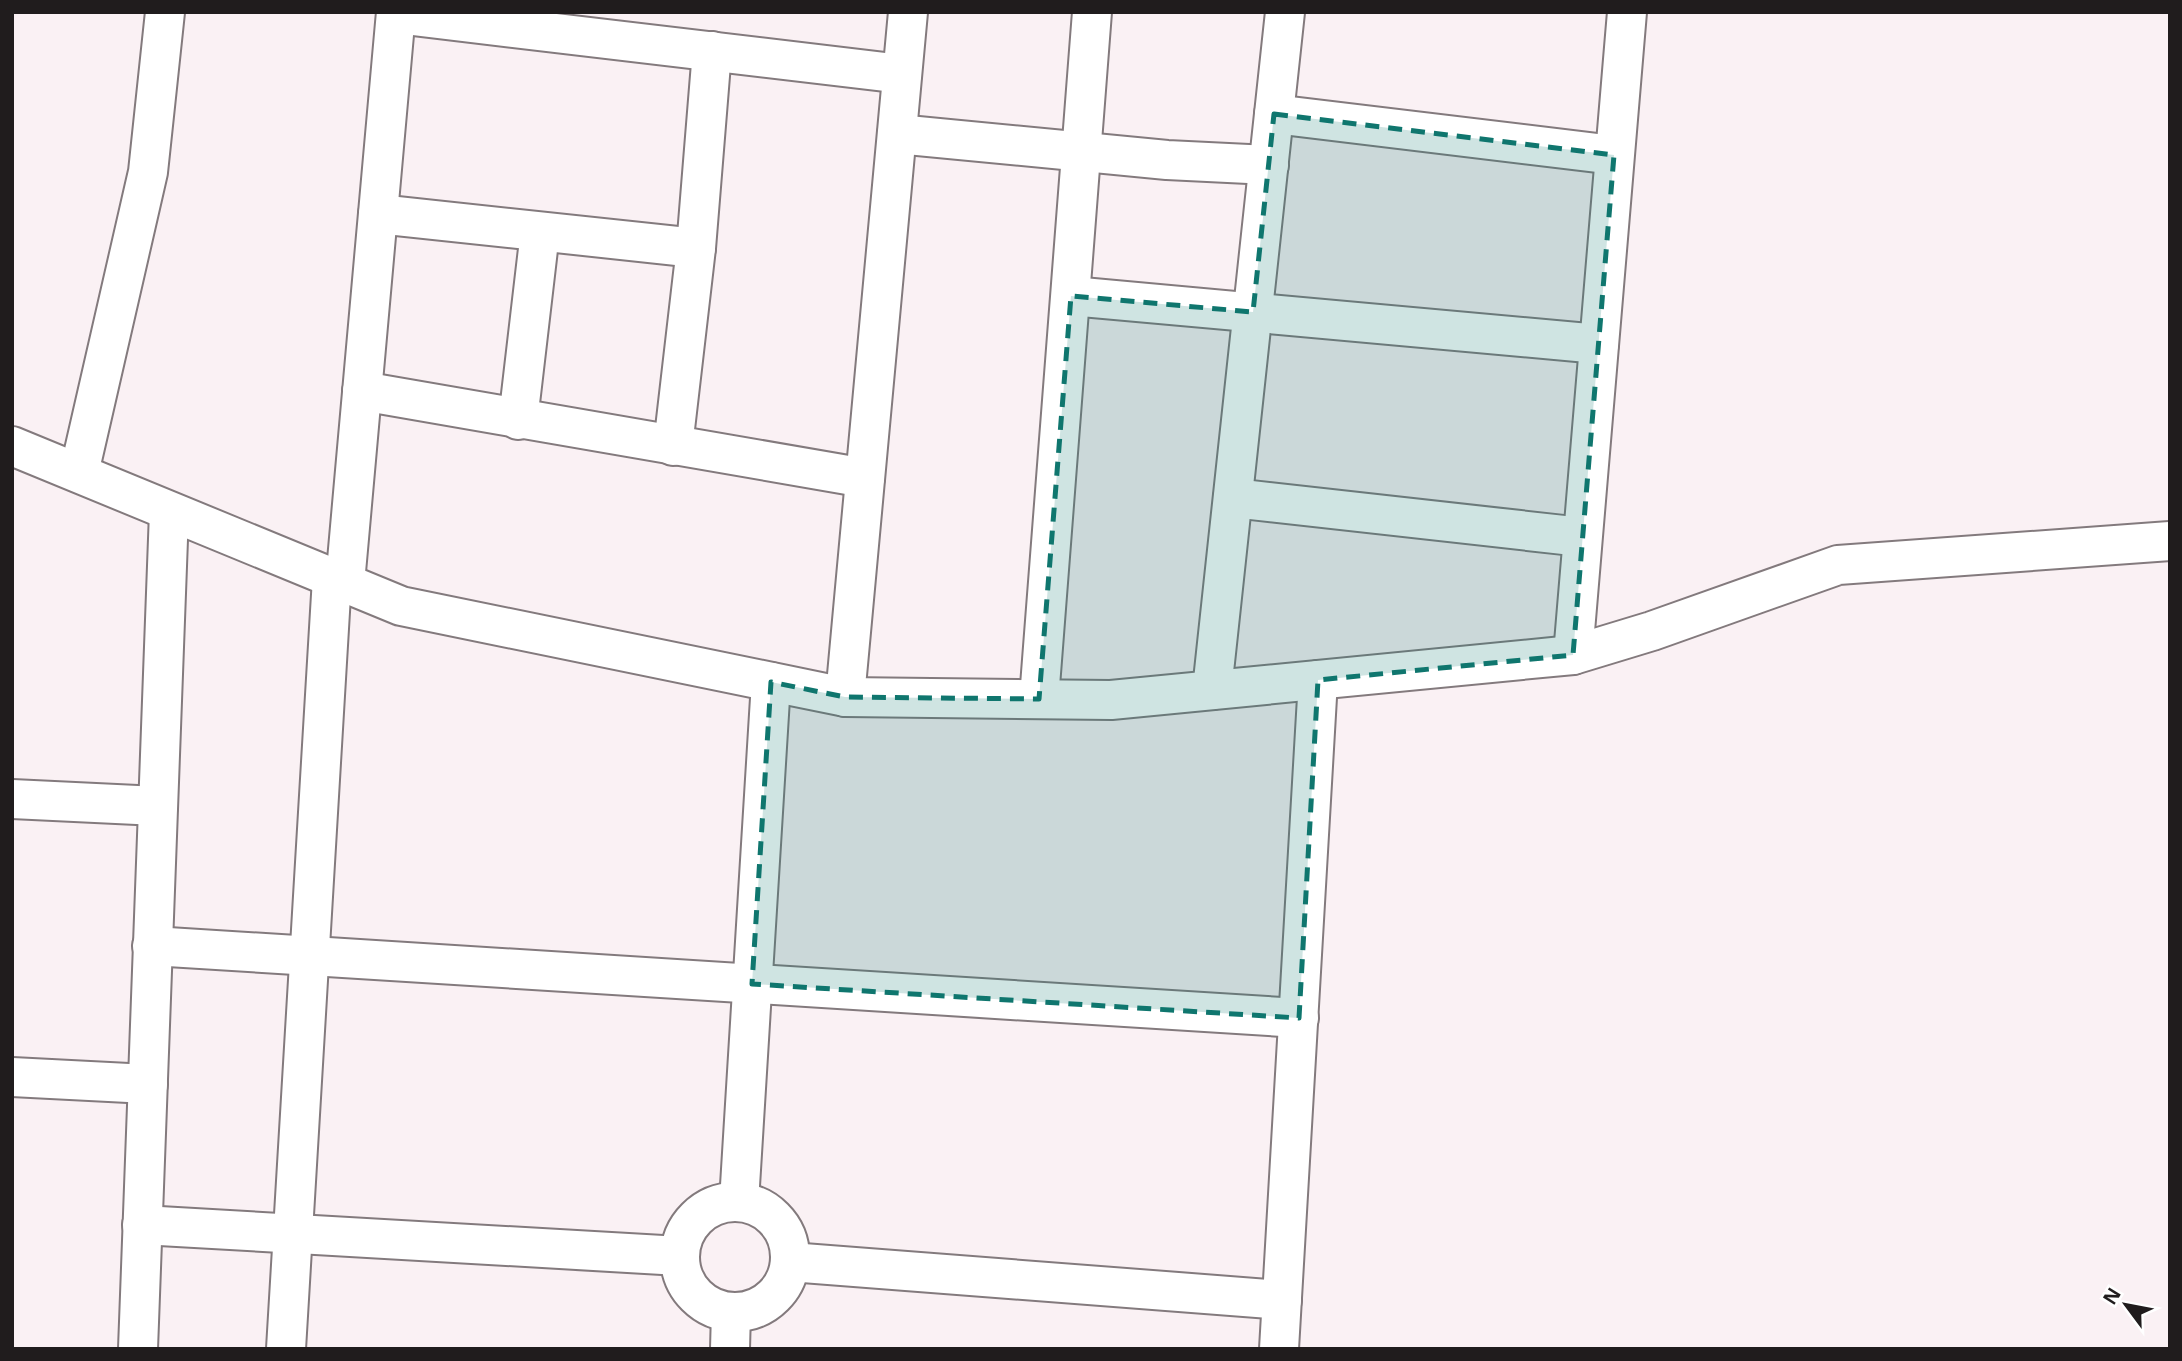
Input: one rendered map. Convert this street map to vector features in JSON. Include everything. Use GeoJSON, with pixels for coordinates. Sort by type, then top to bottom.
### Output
{"type":"FeatureCollection","features":[{"type":"Feature","properties":{"kind":"street"},"geometry":{"type":"LineString","coordinates":[[79,473],[148,172],[165,12]]}},
{"type":"Feature","properties":{"kind":"street"},"geometry":{"type":"LineString","coordinates":[[845,697],[908,12]]}},
{"type":"Feature","properties":{"kind":"street"},"geometry":{"type":"LineString","coordinates":[[1039,699],[1092,12]]}},
{"type":"Feature","properties":{"kind":"street"},"geometry":{"type":"LineString","coordinates":[[1212,690],[1284,12]]}},
{"type":"Feature","properties":{"kind":"street"},"geometry":{"type":"LineString","coordinates":[[1573,655],[1627,12]]}},
{"type":"Feature","properties":{"kind":"street"},"geometry":{"type":"LineString","coordinates":[[286,1349],[309,956],[338,581],[362,391],[396,13],[902,74]]}},
{"type":"Feature","properties":{"kind":"street"},"geometry":{"type":"LineString","coordinates":[[673,446],[696,248],[712,51]]}},
{"type":"Feature","properties":{"kind":"street"},"geometry":{"type":"LineString","coordinates":[[1274,114],[1614,155]]}},
{"type":"Feature","properties":{"kind":"street"},"geometry":{"type":"LineString","coordinates":[[897,134],[1167,160],[1269,165]]}},
{"type":"Feature","properties":{"kind":"street"},"geometry":{"type":"LineString","coordinates":[[378,214],[696,248]]}},
{"type":"Feature","properties":{"kind":"street"},"geometry":{"type":"LineString","coordinates":[[518,420],[540,232]]}},
{"type":"Feature","properties":{"kind":"street"},"geometry":{"type":"LineString","coordinates":[[1071,296],[1599,344]]}},
{"type":"Feature","properties":{"kind":"street"},"geometry":{"type":"LineString","coordinates":[[362,391],[865,478]]}},
{"type":"Feature","properties":{"kind":"street"},"geometry":{"type":"LineString","coordinates":[[12,446],[401,606],[845,697],[1111,700],[1573,655],[1652,631],[1838,565],[2170,541]]}},
{"type":"Feature","properties":{"kind":"street"},"geometry":{"type":"LineString","coordinates":[[1233,498],[1582,537]]}},
{"type":"Feature","properties":{"kind":"street"},"geometry":{"type":"LineString","coordinates":[[138,1349],[169,512]]}},
{"type":"Feature","properties":{"kind":"street"},"geometry":{"type":"LineString","coordinates":[[1279,1349],[1318,680]]}},
{"type":"Feature","properties":{"kind":"street"},"geometry":{"type":"LineString","coordinates":[[739,1202],[771,682]]}},
{"type":"Feature","properties":{"kind":"street"},"geometry":{"type":"LineString","coordinates":[[12,799],[158,806]]}},
{"type":"Feature","properties":{"kind":"street"},"geometry":{"type":"LineString","coordinates":[[152,946],[1299,1018]]}},
{"type":"Feature","properties":{"kind":"street"},"geometry":{"type":"LineString","coordinates":[[12,1077],[148,1084]]}},
{"type":"Feature","properties":{"kind":"street"},"geometry":{"type":"LineString","coordinates":[[739,1202],[756,1206],[771,1215],[782,1228],[789,1244],[790,1262],[786,1280],[775,1296],[759,1307],[741,1312],[731,1330],[722,1311],[705,1304],[691,1291],[682,1274],[680,1256],[684,1238],[692,1223],[705,1211],[721,1204],[739,1202]]}},
{"type":"Feature","properties":{"kind":"street"},"geometry":{"type":"LineString","coordinates":[[142,1225],[680,1256]]}},
{"type":"Feature","properties":{"kind":"street"},"geometry":{"type":"LineString","coordinates":[[790,1262],[1282,1300]]}},
{"type":"Feature","properties":{"kind":"highlighted area"},"geometry":{"type":"Polygon","coordinates":[[[1274,114],[1614,155],[1573,655],[1318,680],[1299,1018],[752,984],[771,682],[845,697],[1039,699],[1071,296],[1253,312],[1274,114]]]}}]}
